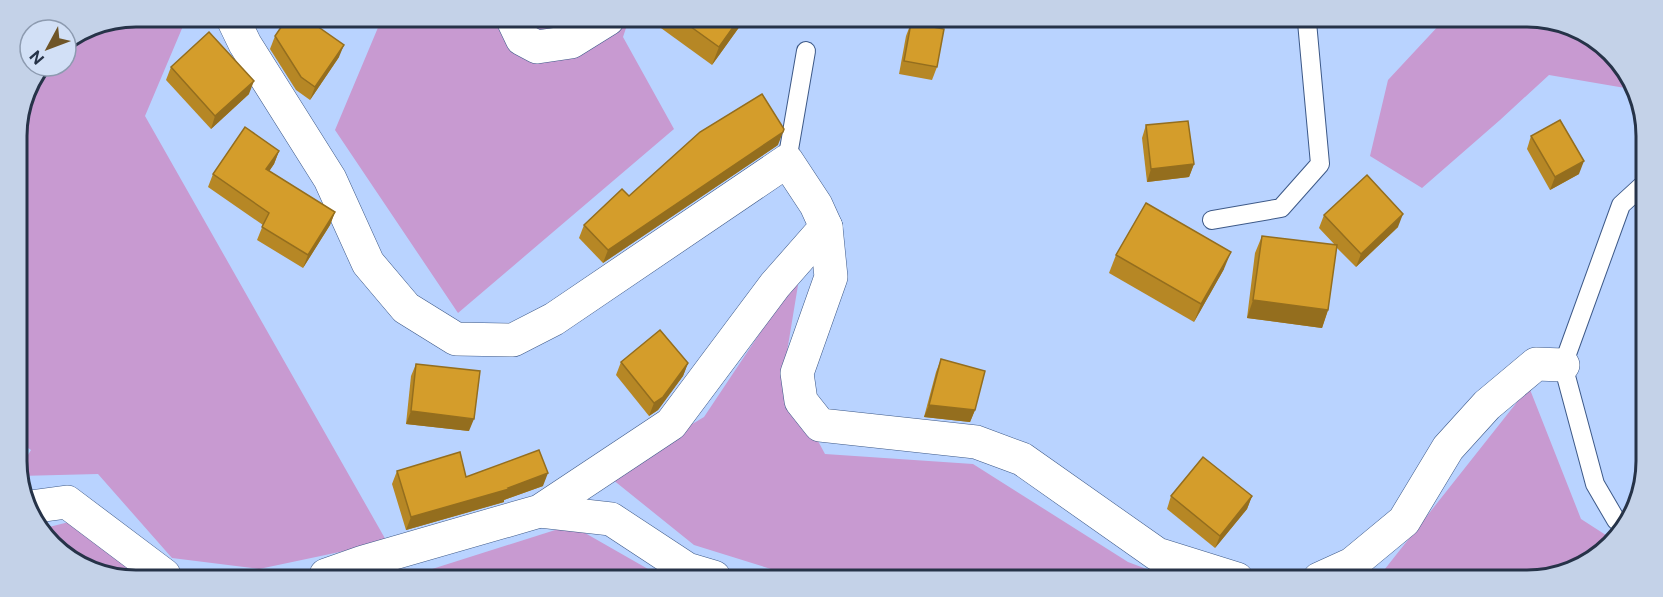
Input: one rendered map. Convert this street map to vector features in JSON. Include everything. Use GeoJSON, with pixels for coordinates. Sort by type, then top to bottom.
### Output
{"type":"FeatureCollection","features":[{"type":"Feature","properties":{"kind":"street"},"geometry":{"type":"LineString","coordinates":[[237,27],[245,44],[330,179],[368,263],[406,308],[456,339],[513,340],[554,319],[787,161],[816,205],[826,227],[831,277],[797,373],[801,401],[820,425],[976,442],[1022,459],[1157,554],[1208,570]]}},
{"type":"Feature","properties":{"kind":"street"},"geometry":{"type":"LineString","coordinates":[[516,27],[522,39],[537,47],[572,42],[595,27]]}},
{"type":"Feature","properties":{"kind":"street"},"geometry":{"type":"LineString","coordinates":[[340,570],[540,511],[671,424],[775,285],[826,227]]}},
{"type":"Feature","properties":{"kind":"street"},"geometry":{"type":"LineString","coordinates":[[1338,570],[1352,564],[1404,521],[1448,448],[1487,405],[1536,364],[1563,365]]}},
{"type":"Feature","properties":{"kind":"street"},"geometry":{"type":"LineString","coordinates":[[37,506],[67,502],[159,570]]}},
{"type":"Feature","properties":{"kind":"street"},"geometry":{"type":"LineString","coordinates":[[540,511],[610,519],[690,570]]}},
{"type":"Feature","properties":{"kind":"lane"},"geometry":{"type":"LineString","coordinates":[[1212,220],[1281,208],[1320,164],[1307,27]]}},
{"type":"Feature","properties":{"kind":"lane"},"geometry":{"type":"LineString","coordinates":[[787,161],[806,51]]}},
{"type":"Feature","properties":{"kind":"lane"},"geometry":{"type":"LineString","coordinates":[[1618,522],[1595,484],[1563,365],[1621,205],[1636,191]]}},
{"type":"Feature","properties":{"kind":"shaded area"},"geometry":{"type":"Polygon","coordinates":[[[183,27],[145,116],[387,542],[259,569],[172,558],[98,474],[28,476],[27,457],[31,450],[27,447],[27,128],[38,88],[43,78],[78,78],[78,44],[88,38],[121,28],[183,27]]]}},
{"type":"Feature","properties":{"kind":"shaded area"},"geometry":{"type":"Polygon","coordinates":[[[378,27],[626,27],[623,37],[674,129],[458,313],[335,130],[378,27]]]}},
{"type":"Feature","properties":{"kind":"shaded area"},"geometry":{"type":"Polygon","coordinates":[[[1437,27],[1535,27],[1562,33],[1588,45],[1609,64],[1625,88],[1549,75],[1422,188],[1370,156],[1388,80],[1437,27]]]}},
{"type":"Feature","properties":{"kind":"shaded area"},"geometry":{"type":"Polygon","coordinates":[[[800,273],[783,376],[825,454],[973,464],[1128,562],[1149,570],[774,570],[694,545],[607,475],[704,417],[800,273]]]}},
{"type":"Feature","properties":{"kind":"shaded area"},"geometry":{"type":"Polygon","coordinates":[[[1529,387],[1581,519],[1607,535],[1594,548],[1582,555],[1549,568],[1535,570],[1384,570],[1529,387]]]}},
{"type":"Feature","properties":{"kind":"shaded area"},"geometry":{"type":"Polygon","coordinates":[[[69,522],[135,570],[114,568],[88,559],[64,543],[49,527],[69,522]]]}},
{"type":"Feature","properties":{"kind":"shaded area"},"geometry":{"type":"Polygon","coordinates":[[[571,525],[650,570],[429,570],[571,525]]]}},
{"type":"Feature","properties":{"kind":"building"},"geometry":{"type":"Polygon","coordinates":[[[281,27],[318,27],[344,45],[315,87],[301,77],[275,36],[281,27]]]}},
{"type":"Feature","properties":{"kind":"building"},"geometry":{"type":"Polygon","coordinates":[[[691,27],[733,27],[719,47],[691,27]]]}},
{"type":"Feature","properties":{"kind":"building"},"geometry":{"type":"Polygon","coordinates":[[[910,27],[944,29],[937,67],[904,61],[910,27]]]}},
{"type":"Feature","properties":{"kind":"building"},"geometry":{"type":"Polygon","coordinates":[[[209,32],[254,81],[215,116],[171,67],[209,32]]]}},
{"type":"Feature","properties":{"kind":"building"},"geometry":{"type":"Polygon","coordinates":[[[762,94],[784,129],[783,132],[608,250],[584,225],[622,189],[629,196],[700,132],[762,94]]]}},
{"type":"Feature","properties":{"kind":"building"},"geometry":{"type":"Polygon","coordinates":[[[1560,120],[1584,161],[1555,177],[1531,136],[1560,120]]]}},
{"type":"Feature","properties":{"kind":"building"},"geometry":{"type":"Polygon","coordinates":[[[1188,121],[1194,164],[1151,169],[1146,125],[1188,121]]]}},
{"type":"Feature","properties":{"kind":"building"},"geometry":{"type":"Polygon","coordinates":[[[245,127],[279,151],[266,169],[335,212],[308,255],[262,227],[269,213],[213,174],[245,127]]]}},
{"type":"Feature","properties":{"kind":"building"},"geometry":{"type":"Polygon","coordinates":[[[1367,175],[1403,214],[1361,254],[1324,215],[1367,175]]]}},
{"type":"Feature","properties":{"kind":"building"},"geometry":{"type":"Polygon","coordinates":[[[1146,203],[1231,252],[1201,304],[1116,255],[1146,203]]]}},
{"type":"Feature","properties":{"kind":"building"},"geometry":{"type":"Polygon","coordinates":[[[1262,236],[1337,245],[1328,310],[1253,300],[1262,236]]]}},
{"type":"Feature","properties":{"kind":"building"},"geometry":{"type":"Polygon","coordinates":[[[660,330],[688,363],[663,397],[654,403],[621,362],[660,330]]]}},
{"type":"Feature","properties":{"kind":"building"},"geometry":{"type":"Polygon","coordinates":[[[941,359],[985,371],[975,410],[929,405],[941,359]]]}},
{"type":"Feature","properties":{"kind":"building"},"geometry":{"type":"Polygon","coordinates":[[[416,364],[480,371],[474,419],[411,411],[416,364]]]}},
{"type":"Feature","properties":{"kind":"building"},"geometry":{"type":"Polygon","coordinates":[[[539,450],[548,473],[509,489],[411,517],[397,471],[460,452],[466,477],[539,450]]]}},
{"type":"Feature","properties":{"kind":"building"},"geometry":{"type":"Polygon","coordinates":[[[1203,457],[1252,496],[1220,536],[1171,496],[1203,457]]]}}]}
